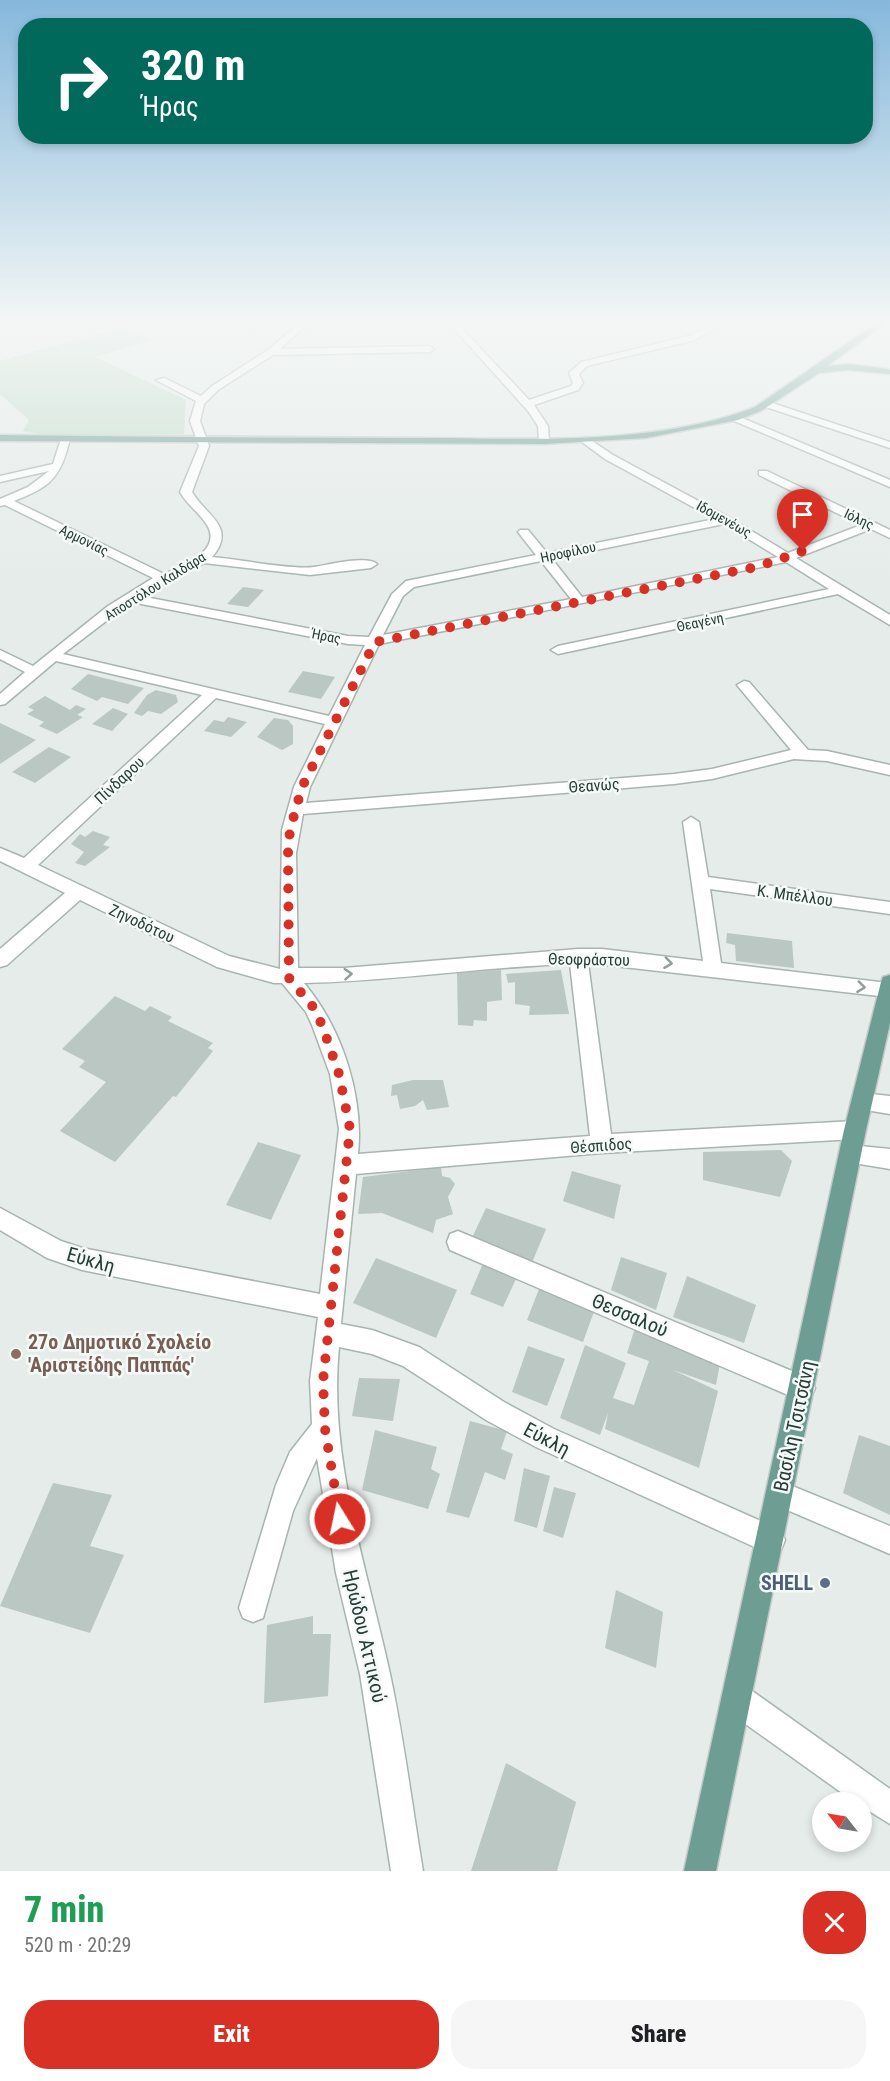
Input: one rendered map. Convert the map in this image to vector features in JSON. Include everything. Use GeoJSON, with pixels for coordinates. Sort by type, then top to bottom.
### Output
{"type":"FeatureCollection","features":[{"type":"Feature","properties":{"kind":"main road"},"geometry":{"type":"LineString","coordinates":[[704,423],[731,409]]}},
{"type":"Feature","properties":{"kind":"main road"},"geometry":{"type":"LineString","coordinates":[[0,438],[203,441],[586,440],[646,435],[735,418],[754,409]]}},
{"type":"Feature","properties":{"kind":"main road","name":"Βασίλη Τσιτσάνη"},"geometry":{"type":"LineString","coordinates":[[700,1871],[861,1102],[888,996]]}},
{"type":"Feature","properties":{"kind":"street"},"geometry":{"type":"LineString","coordinates":[[196,409],[195,421],[203,441]]}},
{"type":"Feature","properties":{"kind":"street"},"geometry":{"type":"LineString","coordinates":[[531,409],[543,426],[544,441]]}},
{"type":"Feature","properties":{"kind":"street"},"geometry":{"type":"LineString","coordinates":[[782,409],[890,445]]}},
{"type":"Feature","properties":{"kind":"street"},"geometry":{"type":"LineString","coordinates":[[735,418],[890,484]]}},
{"type":"Feature","properties":{"kind":"street"},"geometry":{"type":"LineString","coordinates":[[3,502],[45,480],[57,466],[61,448],[66,439]]}},
{"type":"Feature","properties":{"kind":"street","name":"Ιδομενέως"},"geometry":{"type":"LineString","coordinates":[[586,440],[609,457],[726,520],[790,558],[890,621]]}},
{"type":"Feature","properties":{"kind":"street","name":"Αποστόλου Καλδάρα"},"geometry":{"type":"LineString","coordinates":[[0,701],[130,598],[201,559],[215,545],[217,534],[186,492],[202,454],[203,441]]}},
{"type":"Feature","properties":{"kind":"street"},"geometry":{"type":"LineString","coordinates":[[0,479],[57,466]]}},
{"type":"Feature","properties":{"kind":"street","name":"Ιόλης"},"geometry":{"type":"LineString","coordinates":[[763,473],[890,534]]}},
{"type":"Feature","properties":{"kind":"street","name":"Αρμονίας"},"geometry":{"type":"LineString","coordinates":[[3,502],[163,578]]}},
{"type":"Feature","properties":{"kind":"street","name":"Ηροφίλου"},"geometry":{"type":"LineString","coordinates":[[375,642],[396,597],[410,584],[726,520]]}},
{"type":"Feature","properties":{"kind":"street","name":"Ήρας"},"geometry":{"type":"LineString","coordinates":[[130,598],[348,640],[375,642],[790,558],[871,525]]}},
{"type":"Feature","properties":{"kind":"street"},"geometry":{"type":"LineString","coordinates":[[524,532],[580,602]]}},
{"type":"Feature","properties":{"kind":"street"},"geometry":{"type":"LineString","coordinates":[[201,559],[310,571],[345,565],[371,564]]}},
{"type":"Feature","properties":{"kind":"street","name":"Θεαγένη"},"geometry":{"type":"LineString","coordinates":[[558,650],[841,590]]}},
{"type":"Feature","properties":{"kind":"street"},"geometry":{"type":"LineString","coordinates":[[289,978],[288,853],[295,808],[302,787],[375,642]]}},
{"type":"Feature","properties":{"kind":"street"},"geometry":{"type":"LineString","coordinates":[[0,654],[35,672]]}},
{"type":"Feature","properties":{"kind":"street"},"geometry":{"type":"LineString","coordinates":[[54,656],[334,722]]}},
{"type":"Feature","properties":{"kind":"street"},"geometry":{"type":"LineString","coordinates":[[744,685],[803,754]]}},
{"type":"Feature","properties":{"kind":"street","name":"Πίνδαρου"},"geometry":{"type":"LineString","coordinates":[[25,867],[213,693]]}},
{"type":"Feature","properties":{"kind":"street","name":"Θεανώς"},"geometry":{"type":"LineString","coordinates":[[295,808],[674,780],[803,754],[827,756],[890,770]]}},
{"type":"Feature","properties":{"kind":"street"},"geometry":{"type":"LineString","coordinates":[[691,822],[713,969]]}},
{"type":"Feature","properties":{"kind":"street","name":"Ζηνοδότου"},"geometry":{"type":"LineString","coordinates":[[0,854],[224,962],[258,974],[289,978]]}},
{"type":"Feature","properties":{"kind":"street","name":"Κ. Μπέλλου"},"geometry":{"type":"LineString","coordinates":[[700,882],[890,908]]}},
{"type":"Feature","properties":{"kind":"street"},"geometry":{"type":"LineString","coordinates":[[0,960],[76,892]]}},
{"type":"Feature","properties":{"kind":"street"},"geometry":{"type":"LineString","coordinates":[[578,956],[602,1144]]}},
{"type":"Feature","properties":{"kind":"street","name":"Θεοφράστου"},"geometry":{"type":"LineString","coordinates":[[289,978],[578,956],[616,957],[713,969],[888,996]]}},
{"type":"Feature","properties":{"kind":"street","name":"Ηρώδου Αττικού"},"geometry":{"type":"LineString","coordinates":[[289,978],[313,1007],[339,1074],[350,1129],[323,1381],[325,1429],[350,1573],[375,1674],[407,1871]]}},
{"type":"Feature","properties":{"kind":"street"},"geometry":{"type":"LineString","coordinates":[[861,1102],[890,1105]]}},
{"type":"Feature","properties":{"kind":"street","name":"Θέσπιδος"},"geometry":{"type":"LineString","coordinates":[[347,1165],[602,1144],[853,1142],[890,1159]]}},
{"type":"Feature","properties":{"kind":"street","name":"Εύκλη"},"geometry":{"type":"LineString","coordinates":[[0,1218],[55,1250],[329,1320],[372,1342],[410,1356],[495,1411],[562,1447],[771,1540]]}},
{"type":"Feature","properties":{"kind":"street","name":"Θεσσαλού"},"geometry":{"type":"LineString","coordinates":[[458,1242],[802,1388]]}},
{"type":"Feature","properties":{"kind":"street"},"geometry":{"type":"LineString","coordinates":[[253,1608],[294,1474],[311,1444],[325,1429]]}},
{"type":"Feature","properties":{"kind":"street"},"geometry":{"type":"LineString","coordinates":[[780,1494],[890,1540]]}},
{"type":"Feature","properties":{"kind":"street"},"geometry":{"type":"LineString","coordinates":[[737,1699],[890,1808]]}},
{"type":"Feature","properties":{"kind":"green space"},"geometry":{"type":"Polygon","coordinates":[[[17,409],[185,409],[184,434],[40,434],[23,431],[29,420],[17,409]]]}},
{"type":"Feature","properties":{"kind":"building"},"geometry":{"type":"Polygon","coordinates":[[[243,587],[264,590],[248,607],[227,604],[243,587]]]}},
{"type":"Feature","properties":{"kind":"building"},"geometry":{"type":"Polygon","coordinates":[[[303,671],[335,677],[321,699],[288,692],[303,671]]]}},
{"type":"Feature","properties":{"kind":"building"},"geometry":{"type":"Polygon","coordinates":[[[88,674],[144,688],[128,704],[102,697],[97,701],[71,689],[88,674]]]}},
{"type":"Feature","properties":{"kind":"building"},"geometry":{"type":"Polygon","coordinates":[[[156,690],[176,695],[178,702],[161,714],[148,711],[142,716],[134,713],[147,695],[156,690]]]}},
{"type":"Feature","properties":{"kind":"building"},"geometry":{"type":"Polygon","coordinates":[[[45,696],[70,710],[76,705],[86,709],[77,715],[83,717],[57,734],[39,726],[44,722],[27,714],[34,710],[28,707],[45,696]]]}},
{"type":"Feature","properties":{"kind":"building"},"geometry":{"type":"Polygon","coordinates":[[[113,708],[128,714],[112,731],[92,724],[113,708]]]}},
{"type":"Feature","properties":{"kind":"building"},"geometry":{"type":"Polygon","coordinates":[[[228,717],[247,722],[231,737],[204,731],[214,720],[224,722],[228,717]]]}},
{"type":"Feature","properties":{"kind":"building"},"geometry":{"type":"Polygon","coordinates":[[[274,718],[288,720],[293,726],[293,744],[282,750],[257,737],[274,718]]]}},
{"type":"Feature","properties":{"kind":"building"},"geometry":{"type":"Polygon","coordinates":[[[0,723],[36,740],[0,764],[0,723]]]}},
{"type":"Feature","properties":{"kind":"building"},"geometry":{"type":"Polygon","coordinates":[[[49,747],[71,757],[35,783],[12,772],[49,747]]]}},
{"type":"Feature","properties":{"kind":"building"},"geometry":{"type":"Polygon","coordinates":[[[93,831],[110,837],[103,845],[110,847],[85,866],[75,863],[84,852],[71,844],[80,834],[85,837],[93,831]]]}},
{"type":"Feature","properties":{"kind":"building"},"geometry":{"type":"Polygon","coordinates":[[[727,933],[792,941],[794,968],[736,961],[735,945],[726,943],[727,933]]]}},
{"type":"Feature","properties":{"kind":"building"},"geometry":{"type":"Polygon","coordinates":[[[501,970],[502,1000],[487,1002],[487,1021],[474,1020],[473,1026],[458,1025],[457,973],[501,970]]]}},
{"type":"Feature","properties":{"kind":"building"},"geometry":{"type":"Polygon","coordinates":[[[561,970],[569,1014],[529,1015],[530,1006],[515,1004],[515,982],[508,983],[506,974],[561,970]]]}},
{"type":"Feature","properties":{"kind":"building"},"geometry":{"type":"Polygon","coordinates":[[[115,996],[145,1011],[150,1006],[172,1017],[168,1021],[213,1043],[208,1048],[213,1051],[176,1097],[173,1096],[115,1162],[60,1131],[106,1082],[79,1067],[85,1061],[62,1049],[115,996]]]}},
{"type":"Feature","properties":{"kind":"building"},"geometry":{"type":"Polygon","coordinates":[[[413,1080],[443,1080],[449,1107],[427,1110],[423,1100],[415,1106],[400,1109],[397,1095],[391,1096],[392,1085],[413,1080]]]}},
{"type":"Feature","properties":{"kind":"building"},"geometry":{"type":"Polygon","coordinates":[[[258,1142],[301,1155],[271,1220],[226,1205],[258,1142]]]}},
{"type":"Feature","properties":{"kind":"building"},"geometry":{"type":"Polygon","coordinates":[[[781,1150],[792,1161],[780,1197],[703,1180],[703,1152],[781,1150]]]}},
{"type":"Feature","properties":{"kind":"building"},"geometry":{"type":"Polygon","coordinates":[[[441,1167],[442,1176],[450,1178],[455,1184],[448,1197],[453,1214],[436,1220],[433,1233],[382,1213],[358,1214],[363,1177],[441,1167]]]}},
{"type":"Feature","properties":{"kind":"building"},"geometry":{"type":"Polygon","coordinates":[[[572,1171],[621,1185],[614,1219],[563,1201],[572,1171]]]}},
{"type":"Feature","properties":{"kind":"building"},"geometry":{"type":"Polygon","coordinates":[[[486,1208],[546,1229],[531,1265],[471,1240],[486,1208]]]}},
{"type":"Feature","properties":{"kind":"building"},"geometry":{"type":"Polygon","coordinates":[[[621,1257],[667,1273],[656,1310],[611,1290],[621,1257]]]}},
{"type":"Feature","properties":{"kind":"building"},"geometry":{"type":"Polygon","coordinates":[[[376,1258],[457,1290],[436,1338],[353,1303],[376,1258]]]}},
{"type":"Feature","properties":{"kind":"building"},"geometry":{"type":"Polygon","coordinates":[[[484,1261],[517,1277],[503,1307],[470,1294],[484,1261]]]}},
{"type":"Feature","properties":{"kind":"building"},"geometry":{"type":"Polygon","coordinates":[[[687,1276],[756,1305],[744,1343],[673,1317],[687,1276]]]}},
{"type":"Feature","properties":{"kind":"building"},"geometry":{"type":"Polygon","coordinates":[[[541,1284],[596,1306],[583,1342],[527,1320],[541,1284]]]}},
{"type":"Feature","properties":{"kind":"building"},"geometry":{"type":"Polygon","coordinates":[[[636,1325],[721,1358],[716,1385],[673,1370],[718,1391],[699,1468],[605,1429],[608,1413],[600,1435],[560,1418],[585,1345],[626,1363],[613,1398],[634,1405],[649,1361],[627,1353],[636,1325]]]}},
{"type":"Feature","properties":{"kind":"building"},"geometry":{"type":"Polygon","coordinates":[[[528,1346],[565,1359],[547,1406],[512,1392],[528,1346]]]}},
{"type":"Feature","properties":{"kind":"building"},"geometry":{"type":"Polygon","coordinates":[[[359,1378],[400,1379],[393,1421],[352,1416],[359,1378]]]}},
{"type":"Feature","properties":{"kind":"building"},"geometry":{"type":"Polygon","coordinates":[[[470,1421],[507,1431],[501,1449],[513,1454],[505,1480],[485,1472],[469,1518],[446,1512],[470,1421]]]}},
{"type":"Feature","properties":{"kind":"building"},"geometry":{"type":"Polygon","coordinates":[[[375,1430],[437,1447],[431,1469],[440,1474],[428,1509],[362,1490],[375,1430]]]}},
{"type":"Feature","properties":{"kind":"building"},"geometry":{"type":"Polygon","coordinates":[[[859,1435],[890,1446],[890,1515],[843,1493],[859,1435]]]}},
{"type":"Feature","properties":{"kind":"building"},"geometry":{"type":"Polygon","coordinates":[[[524,1468],[550,1476],[537,1528],[514,1521],[524,1468]]]}},
{"type":"Feature","properties":{"kind":"building"},"geometry":{"type":"Polygon","coordinates":[[[53,1483],[112,1495],[90,1546],[124,1555],[90,1633],[0,1606],[53,1483]]]}},
{"type":"Feature","properties":{"kind":"building"},"geometry":{"type":"Polygon","coordinates":[[[554,1487],[576,1493],[563,1538],[543,1531],[554,1487]]]}},
{"type":"Feature","properties":{"kind":"building"},"geometry":{"type":"Polygon","coordinates":[[[616,1590],[663,1612],[656,1668],[605,1648],[616,1590]]]}},
{"type":"Feature","properties":{"kind":"building"},"geometry":{"type":"Polygon","coordinates":[[[313,1616],[313,1634],[331,1634],[328,1696],[264,1703],[267,1625],[313,1616]]]}},
{"type":"Feature","properties":{"kind":"building"},"geometry":{"type":"Polygon","coordinates":[[[506,1763],[576,1802],[557,1871],[471,1871],[506,1763]]]}},
{"type":"Feature","properties":{"kind":"place","name":"27ο Δημοτικό Σχολείο 'Αριστείδης Παππάς'"},"geometry":{"type":"Point","coordinates":[16,1354]}},
{"type":"Feature","properties":{"kind":"place","name":"SHELL"},"geometry":{"type":"Point","coordinates":[825,1583]}},
{"type":"Feature","properties":{"kind":"route"},"geometry":{"type":"LineString","coordinates":[[340,1519],[329,1462],[323,1381],[350,1129],[346,1099],[322,1025],[305,995],[289,978],[288,853],[290,830],[302,787],[375,642],[757,567],[782,561],[803,551]]}}]}
